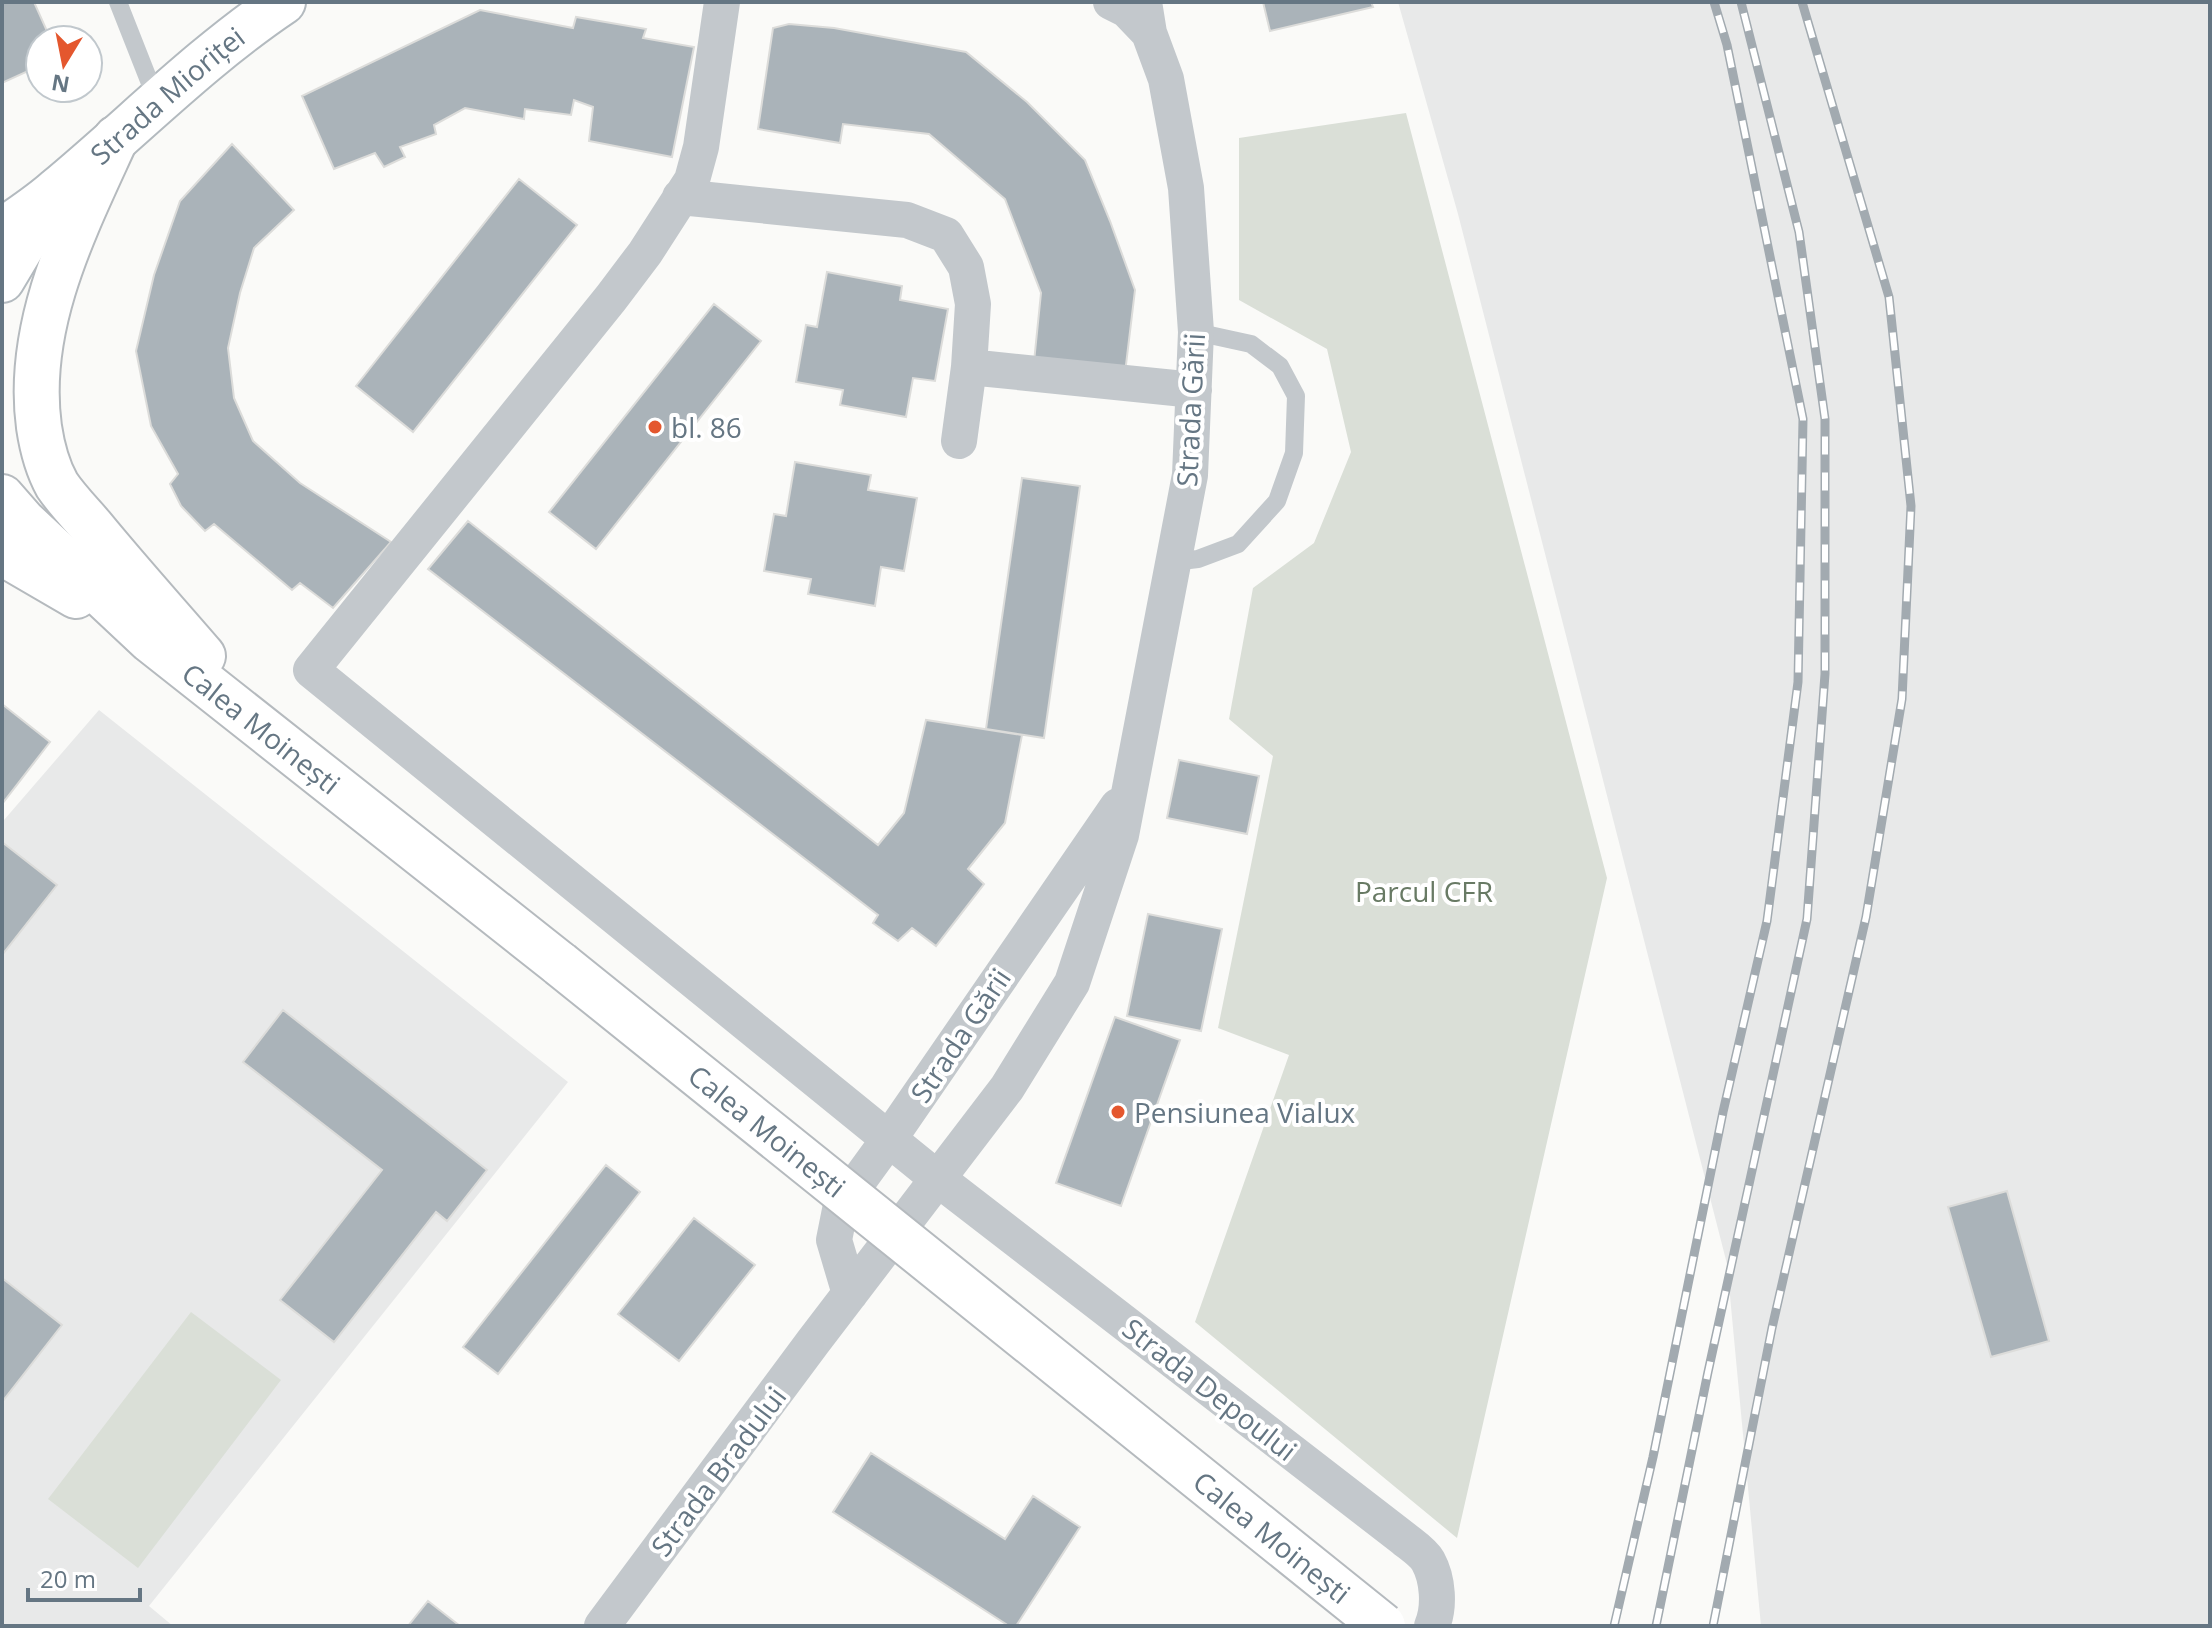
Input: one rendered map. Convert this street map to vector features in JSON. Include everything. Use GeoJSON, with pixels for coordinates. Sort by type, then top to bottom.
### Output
{"type":"FeatureCollection","features":[{"type":"Feature","properties":{"kind":"main road","name":"Strada Mioriței"},"geometry":{"type":"LineString","coordinates":[[2,231],[55,193],[157,101],[283,2]]}},
{"type":"Feature","properties":{"kind":"main road"},"geometry":{"type":"LineString","coordinates":[[116,138],[65,255],[48,305],[39,359],[36,407],[43,452],[57,485],[276,739]]}},
{"type":"Feature","properties":{"kind":"main road","name":"Strada Mioriței"},"geometry":{"type":"LineString","coordinates":[[2,280],[55,193]]}},
{"type":"Feature","properties":{"kind":"main road","name":"Calea Moinești"},"geometry":{"type":"LineString","coordinates":[[2,497],[23,521],[150,640],[560,964],[1383,1626]]}},
{"type":"Feature","properties":{"kind":"main road","name":"Calea Moinești"},"geometry":{"type":"LineString","coordinates":[[2,553],[150,640]]}},
{"type":"Feature","properties":{"kind":"street"},"geometry":{"type":"LineString","coordinates":[[722,2],[701,147],[692,180],[680,197],[907,220],[946,235],[966,267],[973,304],[969,367],[959,441]]}},
{"type":"Feature","properties":{"kind":"street","name":"Strada Gării"},"geometry":{"type":"LineString","coordinates":[[841,1305],[1007,1088],[1072,983],[1121,835],[1190,475],[1196,332],[1186,188],[1166,79],[1146,17],[1111,2]]}},
{"type":"Feature","properties":{"kind":"street","name":"Strada Depoului"},"geometry":{"type":"LineString","coordinates":[[680,197],[645,253],[619,287],[311,670],[938,1179],[1390,1528],[1427,1560],[1437,1591],[1437,1613],[1432,1626]]}},
{"type":"Feature","properties":{"kind":"street"},"geometry":{"type":"LineString","coordinates":[[969,367],[1194,390]]}},
{"type":"Feature","properties":{"kind":"street","name":"Strada Gării"},"geometry":{"type":"LineString","coordinates":[[841,1305],[834,1240],[841,1205],[1130,788]]}},
{"type":"Feature","properties":{"kind":"street","name":"Strada Bradului"},"geometry":{"type":"LineString","coordinates":[[602,1626],[841,1305]]}},
{"type":"Feature","properties":{"kind":"lane"},"geometry":{"type":"LineString","coordinates":[[118,2],[157,101]]}},
{"type":"Feature","properties":{"kind":"lane"},"geometry":{"type":"LineString","coordinates":[[1173,562],[1198,559],[1238,544],[1277,501],[1294,453],[1296,396],[1280,366],[1251,344],[1196,332]]}},
{"type":"Feature","properties":{"kind":"shaded area"},"geometry":{"type":"Polygon","coordinates":[[[1398,2],[2210,2],[2210,1626],[1761,1626],[1727,1264],[1458,214],[1398,2]]]}},
{"type":"Feature","properties":{"kind":"shaded area"},"geometry":{"type":"Polygon","coordinates":[[[99,710],[568,1082],[149,1606],[173,1626],[2,1626],[2,820],[99,710]]]}},
{"type":"Feature","properties":{"kind":"green space","name":"Parcul CFR"},"geometry":{"type":"Polygon","coordinates":[[[1406,113],[1607,878],[1457,1538],[1195,1322],[1289,1055],[1218,1028],[1273,756],[1229,719],[1253,588],[1314,543],[1351,452],[1327,349],[1239,300],[1239,138],[1406,113]]]}},
{"type":"Feature","properties":{"kind":"green space"},"geometry":{"type":"Polygon","coordinates":[[[191,1312],[281,1380],[138,1568],[48,1499],[191,1312]]]}},
{"type":"Feature","properties":{"kind":"building"},"geometry":{"type":"Polygon","coordinates":[[[2,2],[34,2],[44,24],[24,24],[24,73],[2,83],[2,2]]]}},
{"type":"Feature","properties":{"kind":"building"},"geometry":{"type":"Polygon","coordinates":[[[1263,2],[1371,2],[1373,7],[1270,31],[1263,2]]]}},
{"type":"Feature","properties":{"kind":"building"},"geometry":{"type":"Polygon","coordinates":[[[480,10],[573,28],[576,17],[646,29],[643,38],[694,47],[672,157],[589,141],[593,107],[574,100],[571,115],[525,109],[524,119],[465,108],[434,125],[436,134],[400,147],[405,157],[384,167],[375,153],[334,169],[302,96],[480,10]]]}},
{"type":"Feature","properties":{"kind":"building"},"geometry":{"type":"Polygon","coordinates":[[[789,24],[834,28],[966,52],[1027,102],[1085,160],[1135,290],[1125,373],[1034,362],[1041,293],[1005,199],[929,134],[843,124],[840,143],[758,129],[773,28],[789,24]]]}},
{"type":"Feature","properties":{"kind":"building"},"geometry":{"type":"Polygon","coordinates":[[[232,144],[294,210],[254,248],[228,348],[234,398],[253,441],[300,483],[391,542],[333,608],[300,583],[292,590],[214,524],[205,531],[181,506],[170,484],[178,474],[151,426],[136,351],[154,275],[180,201],[232,144]]]}},
{"type":"Feature","properties":{"kind":"building"},"geometry":{"type":"Polygon","coordinates":[[[519,179],[577,225],[413,432],[356,386],[519,179]]]}},
{"type":"Feature","properties":{"kind":"building"},"geometry":{"type":"Polygon","coordinates":[[[827,272],[902,286],[900,300],[948,309],[935,381],[913,378],[906,417],[840,405],[843,390],[796,382],[806,325],[817,327],[827,272]]]}},
{"type":"Feature","properties":{"kind":"building","name":"bl. 86"},"geometry":{"type":"Polygon","coordinates":[[[714,304],[761,341],[596,549],[549,512],[714,304]]]}},
{"type":"Feature","properties":{"kind":"building"},"geometry":{"type":"Polygon","coordinates":[[[795,462],[871,475],[868,490],[917,498],[904,571],[881,567],[875,606],[808,594],[811,579],[764,571],[774,514],[786,516],[795,462]]]}},
{"type":"Feature","properties":{"kind":"building"},"geometry":{"type":"Polygon","coordinates":[[[1022,478],[1080,486],[1044,738],[986,729],[1022,478]]]}},
{"type":"Feature","properties":{"kind":"building"},"geometry":{"type":"Polygon","coordinates":[[[468,521],[878,845],[904,813],[926,720],[1022,735],[1005,823],[968,869],[984,884],[936,946],[912,928],[898,941],[873,923],[878,915],[428,569],[468,521]]]}},
{"type":"Feature","properties":{"kind":"building"},"geometry":{"type":"Polygon","coordinates":[[[2,704],[50,742],[2,804],[2,704]]]}},
{"type":"Feature","properties":{"kind":"building"},"geometry":{"type":"Polygon","coordinates":[[[1179,760],[1259,776],[1247,834],[1167,818],[1179,760]]]}},
{"type":"Feature","properties":{"kind":"building"},"geometry":{"type":"Polygon","coordinates":[[[2,842],[57,885],[2,955],[2,842]]]}},
{"type":"Feature","properties":{"kind":"building"},"geometry":{"type":"Polygon","coordinates":[[[1148,914],[1222,929],[1201,1031],[1127,1016],[1148,914]]]}},
{"type":"Feature","properties":{"kind":"building"},"geometry":{"type":"Polygon","coordinates":[[[283,1010],[487,1170],[447,1221],[436,1212],[334,1342],[280,1300],[382,1170],[243,1062],[283,1010]]]}},
{"type":"Feature","properties":{"kind":"building","name":"Pensiunea Vialux"},"geometry":{"type":"Polygon","coordinates":[[[1115,1017],[1180,1040],[1121,1206],[1056,1183],[1115,1017]]]}},
{"type":"Feature","properties":{"kind":"building"},"geometry":{"type":"Polygon","coordinates":[[[606,1165],[640,1192],[498,1374],[463,1347],[606,1165]]]}},
{"type":"Feature","properties":{"kind":"building"},"geometry":{"type":"Polygon","coordinates":[[[2007,1191],[2049,1341],[1991,1357],[1948,1207],[2007,1191]]]}},
{"type":"Feature","properties":{"kind":"building"},"geometry":{"type":"Polygon","coordinates":[[[694,1218],[755,1265],[679,1361],[618,1314],[694,1218]]]}},
{"type":"Feature","properties":{"kind":"building"},"geometry":{"type":"Polygon","coordinates":[[[2,1278],[62,1325],[2,1402],[2,1278]]]}},
{"type":"Feature","properties":{"kind":"building"},"geometry":{"type":"Polygon","coordinates":[[[871,1453],[1005,1539],[1033,1496],[1080,1527],[1016,1626],[1009,1626],[833,1512],[871,1453]]]}},
{"type":"Feature","properties":{"kind":"building"},"geometry":{"type":"Polygon","coordinates":[[[428,1601],[460,1626],[408,1626],[428,1601]]]}},
{"type":"Feature","properties":{"kind":"railway"},"geometry":{"type":"LineString","coordinates":[[1614,1626],[1653,1457],[1723,1112],[1767,921],[1798,682],[1803,419],[1727,45],[1714,2]]}},
{"type":"Feature","properties":{"kind":"railway"},"geometry":{"type":"LineString","coordinates":[[1656,1626],[1807,919],[1825,674],[1825,419],[1799,232],[1741,2]]}},
{"type":"Feature","properties":{"kind":"railway"},"geometry":{"type":"LineString","coordinates":[[1713,1626],[1772,1328],[1866,917],[1902,699],[1911,506],[1889,297],[1802,2]]}},
{"type":"Feature","properties":{"kind":"place","name":"bl. 86"},"geometry":{"type":"Point","coordinates":[655,427]}},
{"type":"Feature","properties":{"kind":"place","name":"Pensiunea Vialux"},"geometry":{"type":"Point","coordinates":[1118,1112]}}]}
